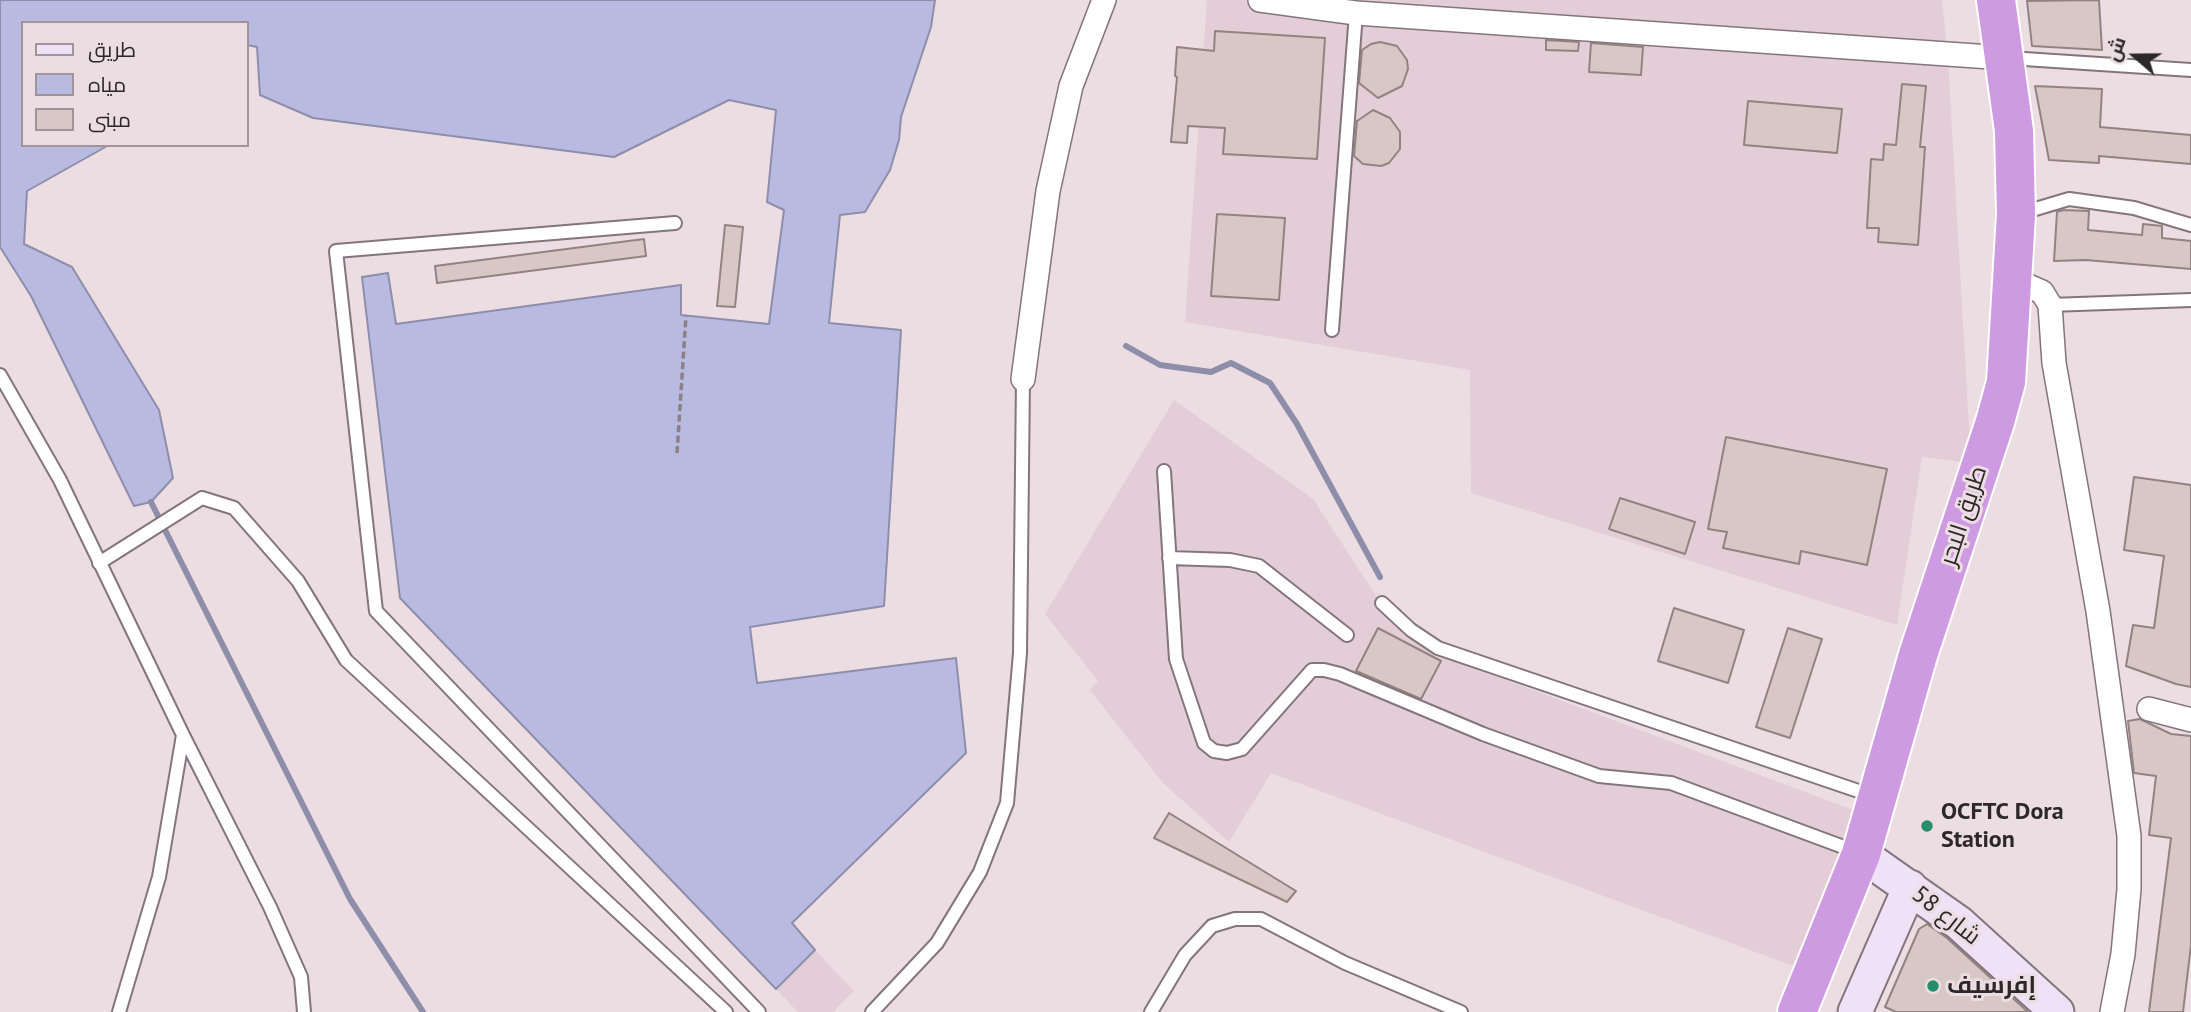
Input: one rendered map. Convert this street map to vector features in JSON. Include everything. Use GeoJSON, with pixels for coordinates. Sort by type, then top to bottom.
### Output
{"type":"FeatureCollection","features":[{"type":"Feature","properties":{"kind":"highway","name":"طريق البحر"},"geometry":{"type":"LineString","coordinates":[[1797,1012],[1861,854],[1918,655],[1996,422],[2006,382],[2016,215],[2014,131],[1996,0]]}},
{"type":"Feature","properties":{"kind":"street"},"geometry":{"type":"LineString","coordinates":[[1023,379],[1048,191],[1071,86],[1104,0]]}},
{"type":"Feature","properties":{"kind":"street"},"geometry":{"type":"LineString","coordinates":[[1259,0],[1356,13],[2005,58]]}},
{"type":"Feature","properties":{"kind":"street"},"geometry":{"type":"LineString","coordinates":[[2012,279],[2042,292],[2050,305],[2054,363],[2098,611],[2129,836],[2127,915],[2112,1012]]}},
{"type":"Feature","properties":{"kind":"street"},"geometry":{"type":"LineString","coordinates":[[2149,709],[2191,720]]}},
{"type":"Feature","properties":{"kind":"street","name":"شارع 58"},"geometry":{"type":"LineString","coordinates":[[1861,854],[1959,923],[2057,1012]]}},
{"type":"Feature","properties":{"kind":"street"},"geometry":{"type":"LineString","coordinates":[[1855,1012],[1910,887]]}},
{"type":"Feature","properties":{"kind":"lane"},"geometry":{"type":"LineString","coordinates":[[1332,330],[1356,13]]}},
{"type":"Feature","properties":{"kind":"lane"},"geometry":{"type":"LineString","coordinates":[[2005,58],[2191,70]]}},
{"type":"Feature","properties":{"kind":"lane"},"geometry":{"type":"LineString","coordinates":[[2016,215],[2069,199],[2134,208],[2191,225]]}},
{"type":"Feature","properties":{"kind":"lane"},"geometry":{"type":"LineString","coordinates":[[676,223],[336,251],[376,611],[759,1012]]}},
{"type":"Feature","properties":{"kind":"lane"},"geometry":{"type":"LineString","coordinates":[[2050,305],[2191,300]]}},
{"type":"Feature","properties":{"kind":"lane"},"geometry":{"type":"LineString","coordinates":[[0,375],[60,480],[183,735],[270,907],[301,976],[303,1011]]}},
{"type":"Feature","properties":{"kind":"lane"},"geometry":{"type":"LineString","coordinates":[[872,1012],[937,943],[981,872],[1007,803],[1020,653],[1023,379]]}},
{"type":"Feature","properties":{"kind":"lane"},"geometry":{"type":"LineString","coordinates":[[1164,471],[1176,659],[1204,743],[1214,751],[1227,753],[1242,749],[1312,670],[1324,670],[1340,674],[1483,734],[1600,776],[1671,783],[1861,854]]}},
{"type":"Feature","properties":{"kind":"lane"},"geometry":{"type":"LineString","coordinates":[[99,563],[202,498],[234,508],[298,581],[346,660],[726,1012]]}},
{"type":"Feature","properties":{"kind":"lane"},"geometry":{"type":"LineString","coordinates":[[1169,558],[1230,560],[1259,566],[1347,635]]}},
{"type":"Feature","properties":{"kind":"lane"},"geometry":{"type":"LineString","coordinates":[[1382,603],[1411,630],[1438,648],[1877,797]]}},
{"type":"Feature","properties":{"kind":"lane"},"geometry":{"type":"LineString","coordinates":[[119,1012],[159,877],[183,735]]}},
{"type":"Feature","properties":{"kind":"lane"},"geometry":{"type":"LineString","coordinates":[[1151,1012],[1185,955],[1212,926],[1235,919],[1261,919],[1345,962],[1461,1012]]}},
{"type":"Feature","properties":{"kind":"path"},"geometry":{"type":"LineString","coordinates":[[677,453],[687,316]]}},
{"type":"Feature","properties":{"kind":"shaded area"},"geometry":{"type":"Polygon","coordinates":[[[1207,0],[1942,0],[1948,60],[1971,463],[1922,457],[1897,625],[1471,493],[1470,370],[1185,322],[1207,0]]]}},
{"type":"Feature","properties":{"kind":"shaded area"},"geometry":{"type":"Polygon","coordinates":[[[1174,400],[1313,499],[1397,628],[1445,657],[1856,811],[1796,967],[1271,773],[1229,842],[1163,783],[1090,690],[1098,681],[1045,614],[1174,400]]]}},
{"type":"Feature","properties":{"kind":"shaded area"},"geometry":{"type":"Polygon","coordinates":[[[815,950],[854,991],[833,1012],[798,1012],[776,989],[815,950]]]}},
{"type":"Feature","properties":{"kind":"water"},"geometry":{"type":"Polygon","coordinates":[[[0,0],[935,0],[931,27],[901,117],[899,140],[890,170],[865,212],[840,215],[829,323],[901,330],[884,606],[750,627],[757,683],[956,658],[966,753],[792,923],[815,950],[776,989],[400,598],[362,277],[388,273],[396,324],[681,285],[681,315],[769,324],[784,210],[767,202],[776,110],[729,100],[614,157],[313,118],[260,95],[257,47],[248,45],[248,21],[21,21],[21,147],[105,147],[27,191],[24,244],[72,267],[159,410],[173,478],[151,502],[134,506],[31,296],[0,247],[0,0]]]}},
{"type":"Feature","properties":{"kind":"building"},"geometry":{"type":"Polygon","coordinates":[[[2099,0],[2102,50],[2032,46],[2027,1],[2099,0]]]}},
{"type":"Feature","properties":{"kind":"building"},"geometry":{"type":"Polygon","coordinates":[[[1215,31],[1325,38],[1317,159],[1223,154],[1225,128],[1188,126],[1187,143],[1171,142],[1177,47],[1214,51],[1215,31]]]}},
{"type":"Feature","properties":{"kind":"building"},"geometry":{"type":"Polygon","coordinates":[[[1546,40],[1579,42],[1578,51],[1546,50],[1546,40]]]}},
{"type":"Feature","properties":{"kind":"building"},"geometry":{"type":"Polygon","coordinates":[[[1380,42],[1397,46],[1407,60],[1408,69],[1402,86],[1378,98],[1359,83],[1362,50],[1380,42]]]}},
{"type":"Feature","properties":{"kind":"building"},"geometry":{"type":"Polygon","coordinates":[[[1591,43],[1643,47],[1641,75],[1589,72],[1591,43]]]}},
{"type":"Feature","properties":{"kind":"building"},"geometry":{"type":"Polygon","coordinates":[[[1902,84],[1926,86],[1920,147],[1925,147],[1918,245],[1878,242],[1879,228],[1867,228],[1871,159],[1883,160],[1884,144],[1896,145],[1902,84]]]}},
{"type":"Feature","properties":{"kind":"building"},"geometry":{"type":"Polygon","coordinates":[[[2035,86],[2102,89],[2100,127],[2191,135],[2191,164],[2099,156],[2099,163],[2049,160],[2035,86]]]}},
{"type":"Feature","properties":{"kind":"building"},"geometry":{"type":"Polygon","coordinates":[[[1748,101],[1842,109],[1837,153],[1744,145],[1748,101]]]}},
{"type":"Feature","properties":{"kind":"building"},"geometry":{"type":"Polygon","coordinates":[[[1373,110],[1390,118],[1400,132],[1400,149],[1389,163],[1381,166],[1363,164],[1354,156],[1357,121],[1373,110]]]}},
{"type":"Feature","properties":{"kind":"building"},"geometry":{"type":"Polygon","coordinates":[[[2089,211],[2088,230],[2142,235],[2143,224],[2162,226],[2162,238],[2191,241],[2191,269],[2086,260],[2054,261],[2057,212],[2089,211]]]}},
{"type":"Feature","properties":{"kind":"building"},"geometry":{"type":"Polygon","coordinates":[[[1217,214],[1285,218],[1279,300],[1211,296],[1217,214]]]}},
{"type":"Feature","properties":{"kind":"building"},"geometry":{"type":"Polygon","coordinates":[[[725,225],[743,227],[735,307],[717,306],[725,225]]]}},
{"type":"Feature","properties":{"kind":"building"},"geometry":{"type":"Polygon","coordinates":[[[644,239],[646,256],[437,283],[435,266],[644,239]]]}},
{"type":"Feature","properties":{"kind":"building"},"geometry":{"type":"Polygon","coordinates":[[[1726,437],[1887,469],[1867,565],[1801,551],[1799,564],[1723,548],[1727,532],[1708,529],[1726,437]]]}},
{"type":"Feature","properties":{"kind":"building"},"geometry":{"type":"Polygon","coordinates":[[[2134,477],[2191,485],[2191,687],[2126,666],[2133,625],[2154,628],[2164,556],[2124,550],[2134,477]]]}},
{"type":"Feature","properties":{"kind":"building"},"geometry":{"type":"Polygon","coordinates":[[[1620,498],[1695,522],[1685,554],[1609,529],[1620,498]]]}},
{"type":"Feature","properties":{"kind":"building"},"geometry":{"type":"Polygon","coordinates":[[[1674,608],[1744,630],[1728,683],[1658,661],[1674,608]]]}},
{"type":"Feature","properties":{"kind":"building"},"geometry":{"type":"Polygon","coordinates":[[[1378,628],[1441,661],[1421,699],[1356,671],[1378,628]]]}},
{"type":"Feature","properties":{"kind":"building"},"geometry":{"type":"Polygon","coordinates":[[[1788,628],[1822,639],[1790,738],[1756,727],[1788,628]]]}},
{"type":"Feature","properties":{"kind":"building"},"geometry":{"type":"Polygon","coordinates":[[[2140,719],[2171,734],[2191,736],[2191,945],[2183,1012],[2149,1012],[2171,838],[2149,835],[2156,776],[2134,773],[2128,721],[2140,719]]]}},
{"type":"Feature","properties":{"kind":"building"},"geometry":{"type":"Polygon","coordinates":[[[1169,813],[1296,891],[1287,902],[1154,838],[1169,813]]]}},
{"type":"Feature","properties":{"kind":"building"},"geometry":{"type":"Polygon","coordinates":[[[1927,924],[1947,938],[2028,1012],[1896,1012],[1885,1007],[1919,929],[1927,924]]]}},
{"type":"Feature","properties":{"kind":"waterway"},"geometry":{"type":"LineString","coordinates":[[1126,346],[1160,365],[1211,372],[1231,363],[1270,383],[1297,424],[1380,577]]}},
{"type":"Feature","properties":{"kind":"waterway"},"geometry":{"type":"LineString","coordinates":[[151,502],[350,899],[423,1012]]}},
{"type":"Feature","properties":{"kind":"place","name":"OCFTC Dora Station"},"geometry":{"type":"Point","coordinates":[1927,826]}},
{"type":"Feature","properties":{"kind":"place","name":"إفرسيف"},"geometry":{"type":"Point","coordinates":[1933,986]}}]}
